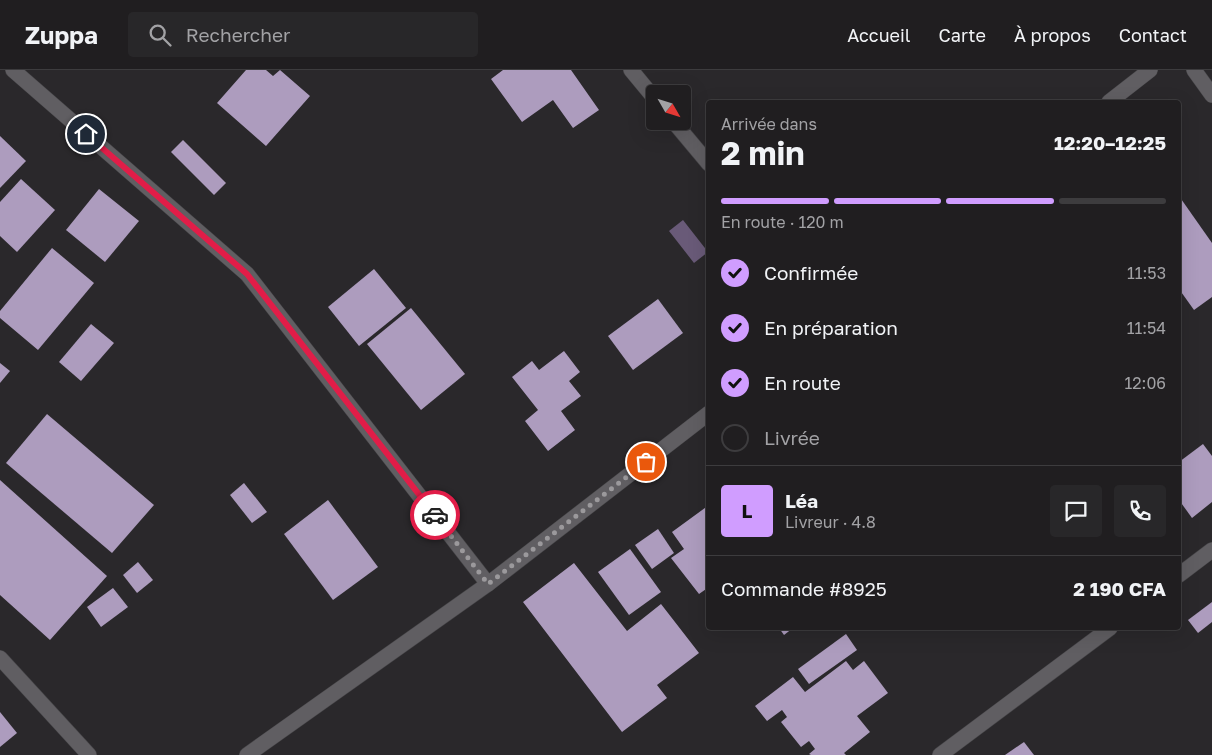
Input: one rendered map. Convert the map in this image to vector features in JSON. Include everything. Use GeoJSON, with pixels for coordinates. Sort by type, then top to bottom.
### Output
{"type":"FeatureCollection","features":[{"type":"Feature","properties":{"kind":"street"},"geometry":{"type":"LineString","coordinates":[[14,70],[247,274],[488,584]]}},
{"type":"Feature","properties":{"kind":"street"},"geometry":{"type":"LineString","coordinates":[[631,70],[646,88]]}},
{"type":"Feature","properties":{"kind":"street"},"geometry":{"type":"LineString","coordinates":[[1112,100],[1150,70]]}},
{"type":"Feature","properties":{"kind":"street"},"geometry":{"type":"LineString","coordinates":[[1194,70],[1212,95]]}},
{"type":"Feature","properties":{"kind":"street"},"geometry":{"type":"LineString","coordinates":[[681,130],[706,160]]}},
{"type":"Feature","properties":{"kind":"street"},"geometry":{"type":"LineString","coordinates":[[247,755],[488,584],[706,415]]}},
{"type":"Feature","properties":{"kind":"street"},"geometry":{"type":"LineString","coordinates":[[1181,573],[1212,550]]}},
{"type":"Feature","properties":{"kind":"street"},"geometry":{"type":"LineString","coordinates":[[940,755],[1107,630]]}},
{"type":"Feature","properties":{"kind":"street"},"geometry":{"type":"LineString","coordinates":[[0,658],[89,755]]}},
{"type":"Feature","properties":{"kind":"shaded area"},"geometry":{"type":"Polygon","coordinates":[[[683,220],[706,249],[706,254],[694,263],[669,231],[683,220]]]}},
{"type":"Feature","properties":{"kind":"building"},"geometry":{"type":"Polygon","coordinates":[[[246,70],[266,70],[273,76],[280,70],[310,96],[266,146],[217,103],[246,70]]]}},
{"type":"Feature","properties":{"kind":"building"},"geometry":{"type":"Polygon","coordinates":[[[503,70],[571,70],[599,110],[573,128],[553,100],[522,122],[491,79],[503,70]]]}},
{"type":"Feature","properties":{"kind":"building"},"geometry":{"type":"Polygon","coordinates":[[[0,136],[26,161],[0,188],[0,136]]]}},
{"type":"Feature","properties":{"kind":"building"},"geometry":{"type":"Polygon","coordinates":[[[183,140],[226,183],[214,195],[171,152],[183,140]]]}},
{"type":"Feature","properties":{"kind":"building"},"geometry":{"type":"Polygon","coordinates":[[[21,179],[55,210],[17,252],[0,236],[0,202],[21,179]]]}},
{"type":"Feature","properties":{"kind":"building"},"geometry":{"type":"Polygon","coordinates":[[[99,189],[139,221],[105,262],[66,230],[99,189]]]}},
{"type":"Feature","properties":{"kind":"building"},"geometry":{"type":"Polygon","coordinates":[[[1181,199],[1212,243],[1212,297],[1194,310],[1181,292],[1181,199]]]}},
{"type":"Feature","properties":{"kind":"building"},"geometry":{"type":"Polygon","coordinates":[[[52,248],[94,283],[38,350],[0,318],[0,311],[52,248]]]}},
{"type":"Feature","properties":{"kind":"building"},"geometry":{"type":"Polygon","coordinates":[[[374,269],[406,308],[359,346],[328,307],[374,269]]]}},
{"type":"Feature","properties":{"kind":"building"},"geometry":{"type":"Polygon","coordinates":[[[658,299],[683,333],[633,370],[608,336],[658,299]]]}},
{"type":"Feature","properties":{"kind":"building"},"geometry":{"type":"Polygon","coordinates":[[[411,308],[465,374],[421,410],[367,344],[411,308]]]}},
{"type":"Feature","properties":{"kind":"building"},"geometry":{"type":"Polygon","coordinates":[[[91,324],[114,343],[81,381],[59,362],[91,324]]]}},
{"type":"Feature","properties":{"kind":"building"},"geometry":{"type":"Polygon","coordinates":[[[564,351],[580,372],[569,381],[581,396],[561,411],[575,430],[548,451],[525,421],[538,410],[512,377],[532,361],[539,370],[564,351]]]}},
{"type":"Feature","properties":{"kind":"building"},"geometry":{"type":"Polygon","coordinates":[[[0,363],[10,371],[0,383],[0,363]]]}},
{"type":"Feature","properties":{"kind":"building"},"geometry":{"type":"Polygon","coordinates":[[[47,414],[154,505],[112,553],[6,463],[47,414]]]}},
{"type":"Feature","properties":{"kind":"building"},"geometry":{"type":"Polygon","coordinates":[[[1203,444],[1212,456],[1212,502],[1192,518],[1181,503],[1181,460],[1203,444]]]}},
{"type":"Feature","properties":{"kind":"building"},"geometry":{"type":"Polygon","coordinates":[[[0,480],[107,576],[50,640],[0,595],[0,480]]]}},
{"type":"Feature","properties":{"kind":"building"},"geometry":{"type":"Polygon","coordinates":[[[244,483],[267,512],[252,523],[230,495],[244,483]]]}},
{"type":"Feature","properties":{"kind":"building"},"geometry":{"type":"Polygon","coordinates":[[[328,500],[378,567],[333,600],[284,534],[328,500]]]}},
{"type":"Feature","properties":{"kind":"building"},"geometry":{"type":"Polygon","coordinates":[[[706,507],[706,589],[699,594],[671,558],[684,549],[672,532],[706,507]]]}},
{"type":"Feature","properties":{"kind":"building"},"geometry":{"type":"Polygon","coordinates":[[[658,529],[674,553],[652,569],[635,545],[658,529]]]}},
{"type":"Feature","properties":{"kind":"building"},"geometry":{"type":"Polygon","coordinates":[[[630,549],[661,592],[629,615],[598,572],[630,549]]]}},
{"type":"Feature","properties":{"kind":"building"},"geometry":{"type":"Polygon","coordinates":[[[138,562],[153,580],[137,593],[123,575],[138,562]]]}},
{"type":"Feature","properties":{"kind":"building"},"geometry":{"type":"Polygon","coordinates":[[[574,563],[627,631],[661,604],[699,653],[657,685],[667,698],[622,732],[523,602],[574,563]]]}},
{"type":"Feature","properties":{"kind":"building"},"geometry":{"type":"Polygon","coordinates":[[[113,588],[128,607],[101,627],[87,607],[113,588]]]}},
{"type":"Feature","properties":{"kind":"building"},"geometry":{"type":"Polygon","coordinates":[[[1212,602],[1212,622],[1198,633],[1188,620],[1212,602]]]}},
{"type":"Feature","properties":{"kind":"building"},"geometry":{"type":"Polygon","coordinates":[[[780,630],[790,630],[784,635],[780,630]]]}},
{"type":"Feature","properties":{"kind":"building"},"geometry":{"type":"Polygon","coordinates":[[[846,634],[857,650],[809,684],[798,669],[846,634]]]}},
{"type":"Feature","properties":{"kind":"building"},"geometry":{"type":"Polygon","coordinates":[[[846,661],[853,670],[864,661],[888,693],[857,716],[870,732],[844,753],[846,755],[809,754],[815,749],[809,741],[801,747],[781,722],[787,717],[782,710],[767,721],[755,706],[793,677],[805,692],[846,661]]]}},
{"type":"Feature","properties":{"kind":"building"},"geometry":{"type":"Polygon","coordinates":[[[0,712],[17,733],[0,747],[0,712]]]}},
{"type":"Feature","properties":{"kind":"building"},"geometry":{"type":"Polygon","coordinates":[[[1024,742],[1034,755],[1005,755],[1024,742]]]}},
{"type":"Feature","properties":{"kind":"way so far"},"geometry":{"type":"LineString","coordinates":[[435,515],[488,584],[646,462]]}},
{"type":"Feature","properties":{"kind":"route"},"geometry":{"type":"LineString","coordinates":[[86,134],[247,274],[435,515]]}}]}
